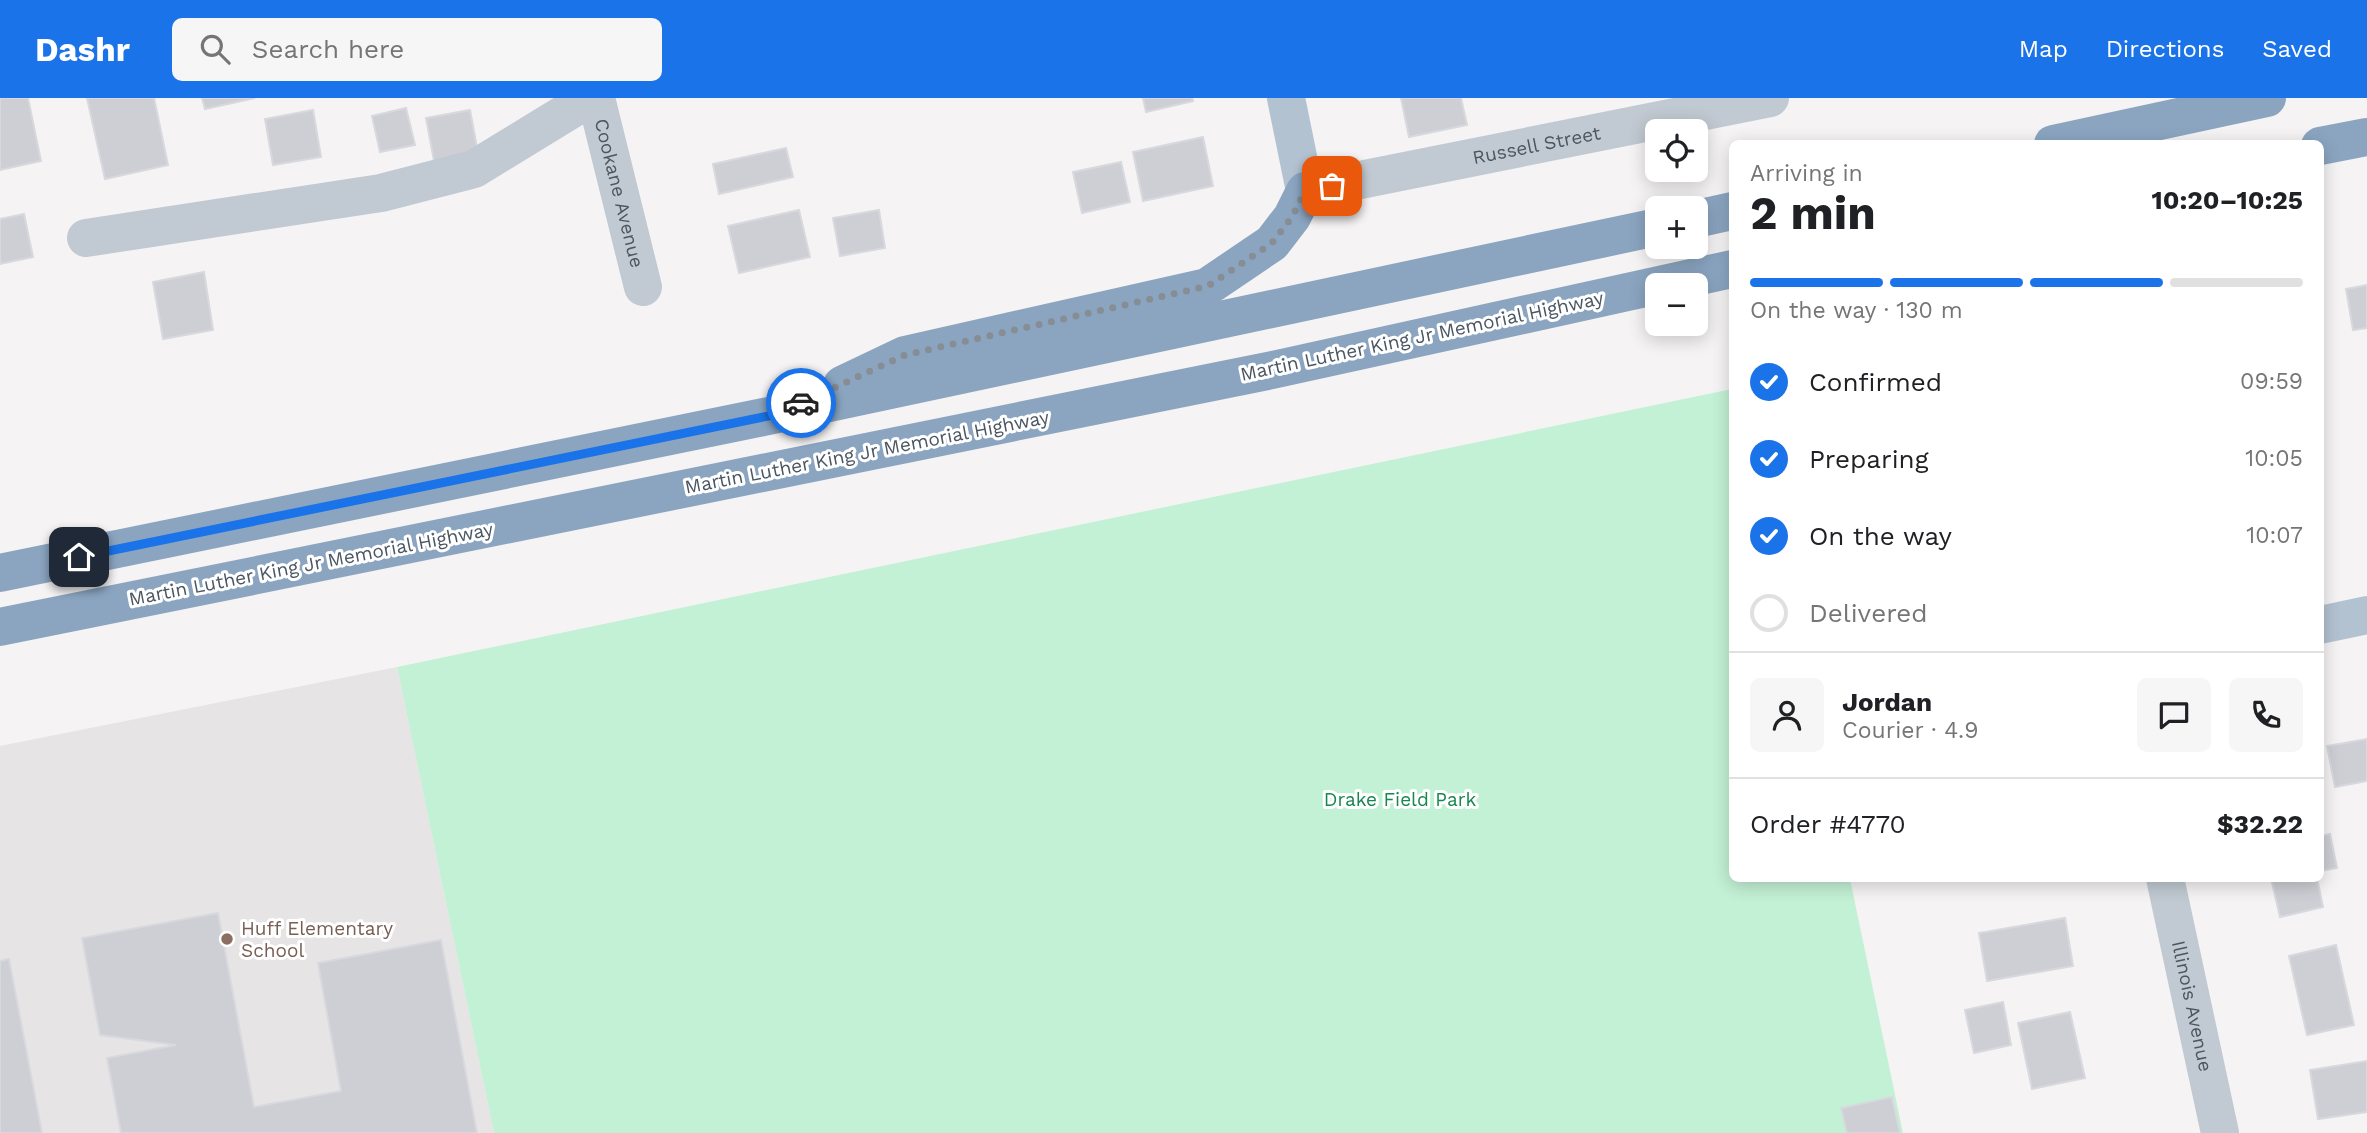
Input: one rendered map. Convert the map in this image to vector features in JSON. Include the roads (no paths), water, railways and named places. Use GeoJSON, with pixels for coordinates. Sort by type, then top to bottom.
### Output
{"type":"FeatureCollection","features":[{"type":"Feature","properties":{"kind":"highway"},"geometry":{"type":"LineString","coordinates":[[2072,140],[2267,98]]}},
{"type":"Feature","properties":{"kind":"highway"},"geometry":{"type":"LineString","coordinates":[[2324,145],[2367,137]]}},
{"type":"Feature","properties":{"kind":"highway"},"geometry":{"type":"LineString","coordinates":[[778,414],[905,355],[1208,286],[1272,243],[1292,217],[1305,191]]}},
{"type":"Feature","properties":{"kind":"highway"},"geometry":{"type":"LineString","coordinates":[[1708,216],[1729,212]]}},
{"type":"Feature","properties":{"kind":"highway"},"geometry":{"type":"LineString","coordinates":[[0,573],[778,414],[1645,230]]}},
{"type":"Feature","properties":{"kind":"highway","name":"Martin Luther King Jr Memorial Highway"},"geometry":{"type":"LineString","coordinates":[[0,627],[1277,369],[1729,270]]}},
{"type":"Feature","properties":{"kind":"main road"},"geometry":{"type":"LineString","coordinates":[[1286,98],[1305,191]]}},
{"type":"Feature","properties":{"kind":"main road"},"geometry":{"type":"LineString","coordinates":[[2324,624],[2367,615]]}},
{"type":"Feature","properties":{"kind":"street"},"geometry":{"type":"LineString","coordinates":[[86,237],[382,193],[474,169],[590,98]]}},
{"type":"Feature","properties":{"kind":"street","name":"Cookane Avenue"},"geometry":{"type":"LineString","coordinates":[[596,98],[643,287]]}},
{"type":"Feature","properties":{"kind":"street","name":"Russell Street"},"geometry":{"type":"LineString","coordinates":[[1305,191],[1770,98]]}},
{"type":"Feature","properties":{"kind":"street","name":"Illinois Avenue"},"geometry":{"type":"LineString","coordinates":[[2166,882],[2220,1133]]}},
{"type":"Feature","properties":{"kind":"place","name":"Huff Elementary School"},"geometry":{"type":"Point","coordinates":[227,939]}},
{"type":"Feature","properties":{"kind":"park label","name":"Drake Field Park"},"geometry":{"type":"Point","coordinates":[1400,799]}}]}
